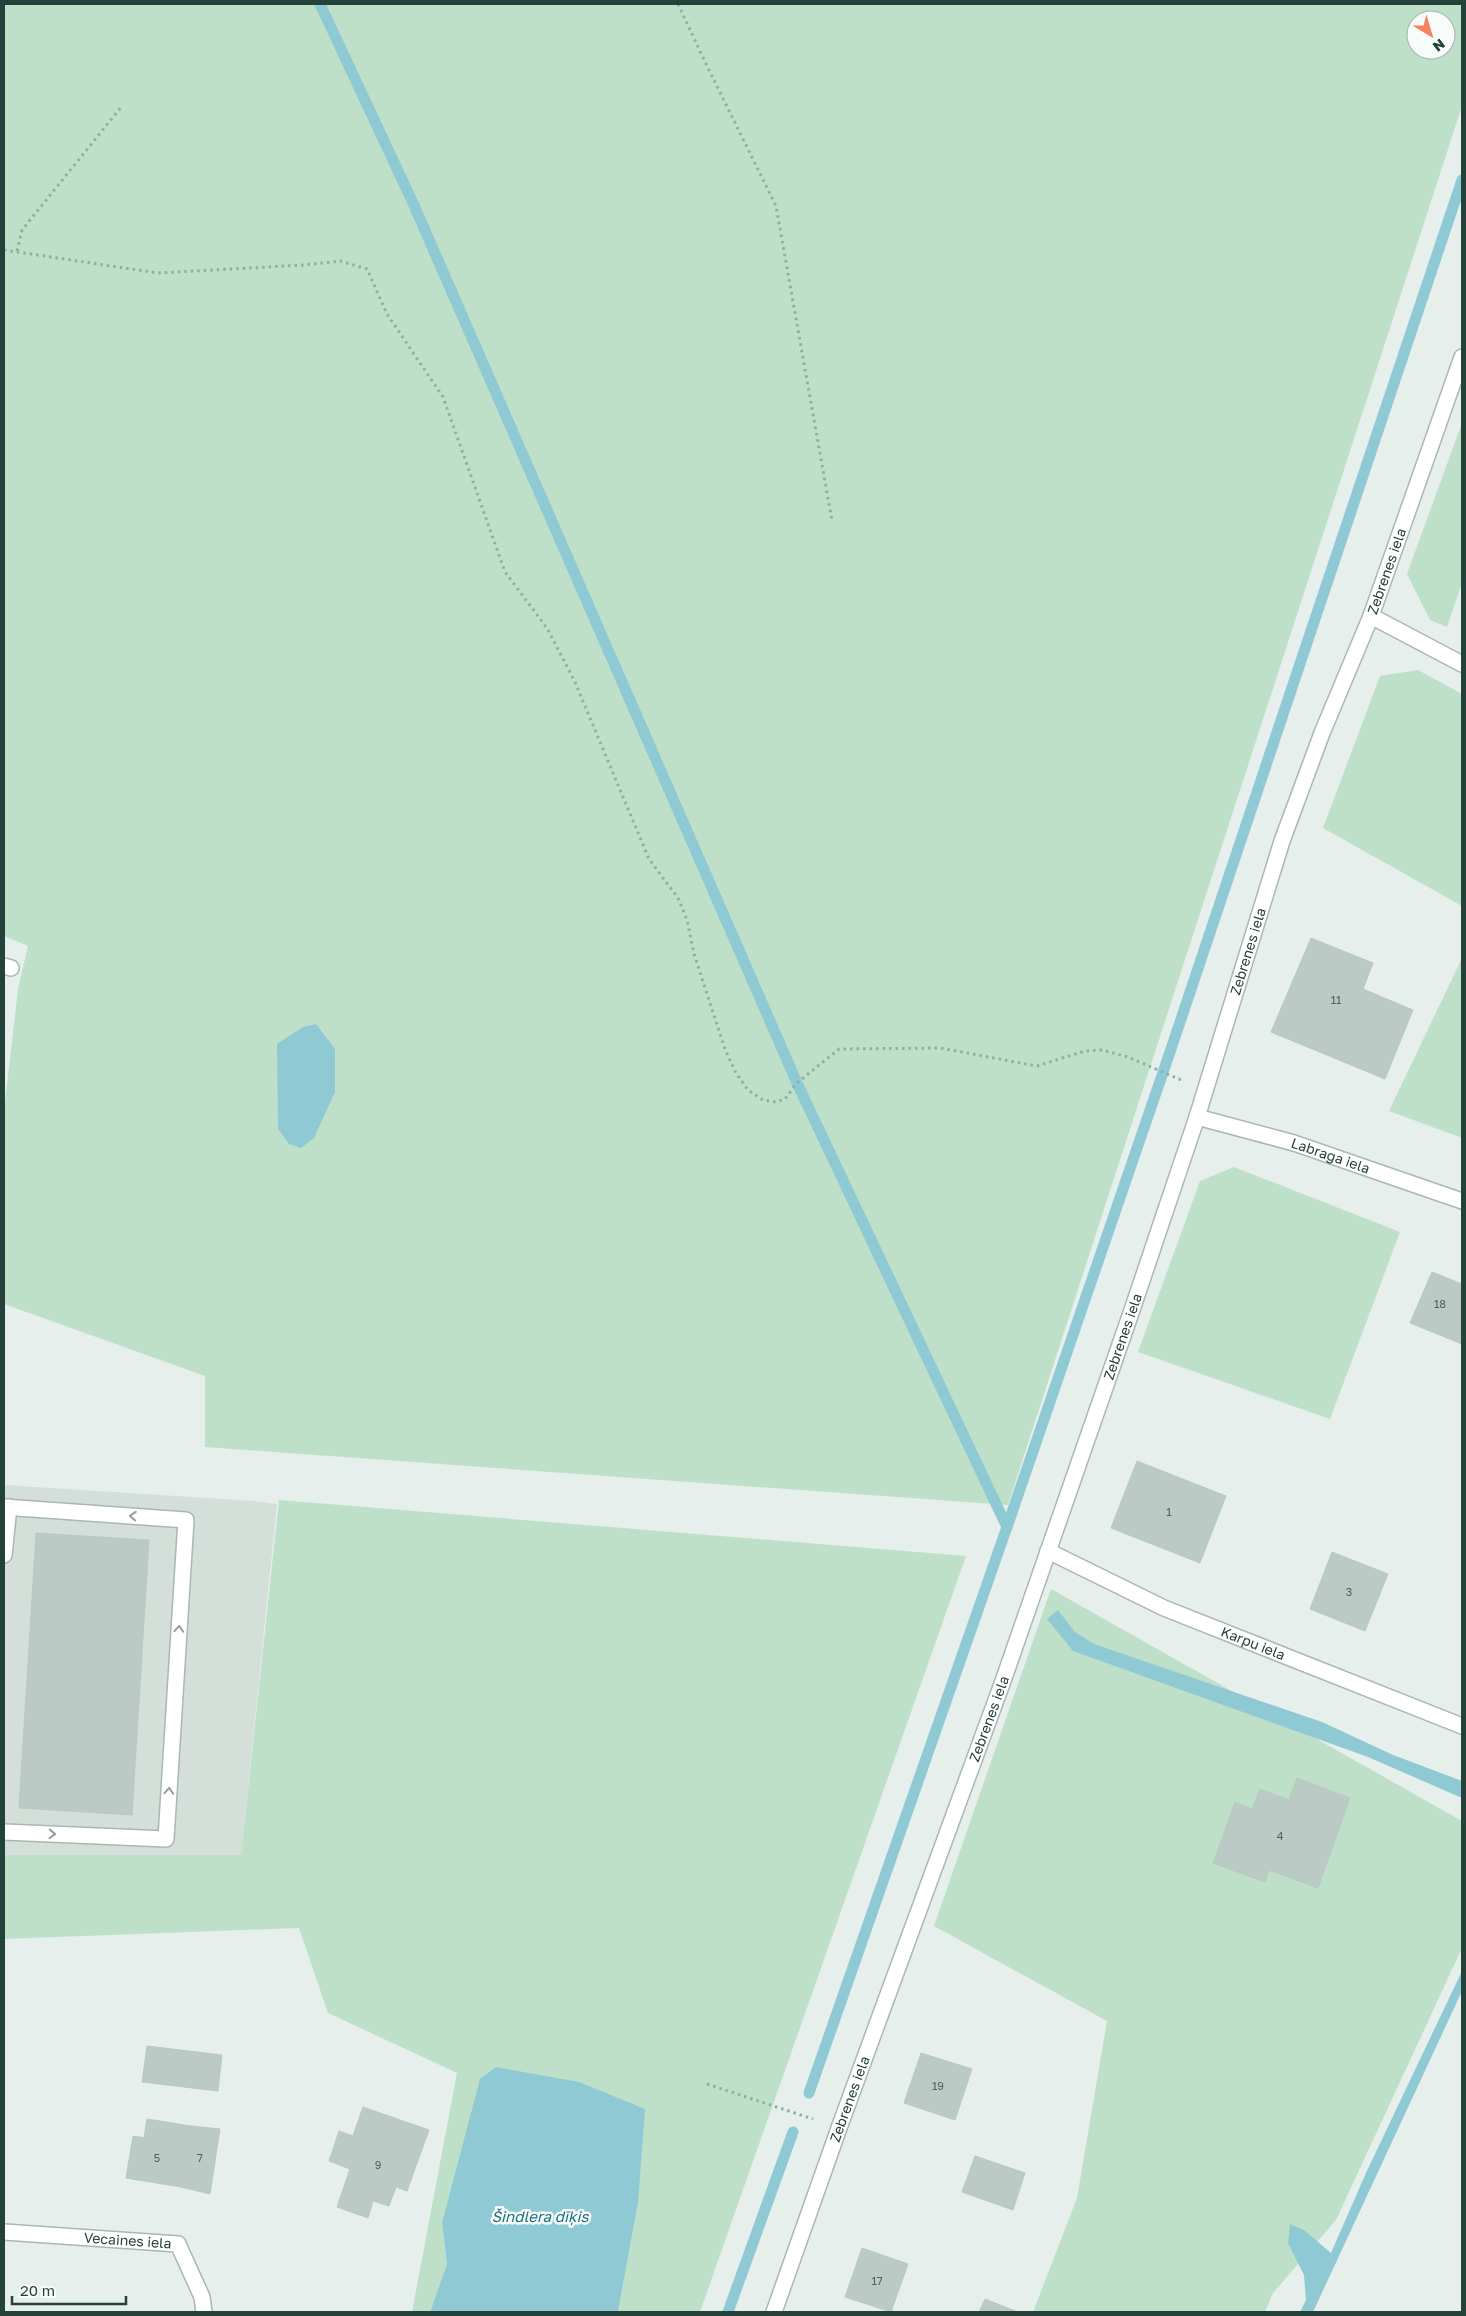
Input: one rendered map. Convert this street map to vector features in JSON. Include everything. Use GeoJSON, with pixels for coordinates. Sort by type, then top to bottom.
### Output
{"type":"FeatureCollection","features":[{"type":"Feature","properties":{"kind":"street","name":"Zebrenes iela"},"geometry":{"type":"LineString","coordinates":[[774,2312],[1048,1551],[1197,1118],[1282,841],[1322,733],[1371,616],[1462,357]]}},
{"type":"Feature","properties":{"kind":"street"},"geometry":{"type":"LineString","coordinates":[[1371,616],[1462,664]]}},
{"type":"Feature","properties":{"kind":"street","name":"Labraga iela"},"geometry":{"type":"LineString","coordinates":[[1197,1118],[1294,1143],[1462,1201]]}},
{"type":"Feature","properties":{"kind":"street"},"geometry":{"type":"LineString","coordinates":[[4,1555],[6,1507],[186,1520],[166,1839],[4,1832]]}},
{"type":"Feature","properties":{"kind":"street","name":"Karpu iela"},"geometry":{"type":"LineString","coordinates":[[1048,1551],[1164,1608],[1462,1726]]}},
{"type":"Feature","properties":{"kind":"street","name":"Vecaines iela"},"geometry":{"type":"LineString","coordinates":[[4,2232],[178,2244],[202,2297],[204,2312]]}},
{"type":"Feature","properties":{"kind":"path"},"geometry":{"type":"LineString","coordinates":[[678,4],[706,66],[776,206],[832,521]]}},
{"type":"Feature","properties":{"kind":"path"},"geometry":{"type":"LineString","coordinates":[[17,251],[22,230],[122,106]]}},
{"type":"Feature","properties":{"kind":"path"},"geometry":{"type":"LineString","coordinates":[[4,250],[158,273],[304,265],[340,261],[367,269],[387,314],[443,397],[505,572],[547,628],[576,682],[649,859],[678,898],[687,920],[694,954],[725,1049],[736,1073],[748,1090],[763,1100],[776,1102],[785,1098],[798,1083],[839,1049],[940,1048],[1037,1066],[1085,1051],[1102,1050],[1128,1057],[1170,1076]]}},
{"type":"Feature","properties":{"kind":"path"},"geometry":{"type":"LineString","coordinates":[[707,2084],[839,2128]]}},
{"type":"Feature","properties":{"kind":"shaded area"},"geometry":{"type":"Polygon","coordinates":[[[4,1485],[277,1504],[241,1855],[4,1855],[4,1485]]]}},
{"type":"Feature","properties":{"kind":"green space"},"geometry":{"type":"Polygon","coordinates":[[[4,4],[1462,4],[1462,106],[1008,1505],[205,1447],[205,1376],[4,1304],[4,1111],[18,989],[28,946],[4,936],[4,4]]]}},
{"type":"Feature","properties":{"kind":"green space"},"geometry":{"type":"Polygon","coordinates":[[[1462,423],[1462,583],[1447,627],[1430,620],[1407,574],[1462,423]]]}},
{"type":"Feature","properties":{"kind":"green space"},"geometry":{"type":"Polygon","coordinates":[[[1418,670],[1462,694],[1462,906],[1323,828],[1380,676],[1418,670]]]}},
{"type":"Feature","properties":{"kind":"green space"},"geometry":{"type":"Polygon","coordinates":[[[1462,958],[1462,1138],[1389,1111],[1462,958]]]}},
{"type":"Feature","properties":{"kind":"green space"},"geometry":{"type":"Polygon","coordinates":[[[1234,1167],[1400,1232],[1330,1419],[1138,1352],[1200,1181],[1234,1167]]]}},
{"type":"Feature","properties":{"kind":"green space"},"geometry":{"type":"Polygon","coordinates":[[[279,1500],[966,1556],[700,2312],[618,2312],[638,2203],[442,2223],[447,2264],[430,2312],[412,2312],[457,2073],[328,2013],[299,1928],[4,1939],[4,1855],[241,1855],[279,1500]]]}},
{"type":"Feature","properties":{"kind":"green space"},"geometry":{"type":"Polygon","coordinates":[[[1051,1589],[1462,1821],[1462,1948],[1336,2220],[1273,2293],[1265,2312],[1033,2312],[1077,2198],[1107,2021],[934,1926],[1051,1589]]]}},
{"type":"Feature","properties":{"kind":"water"},"geometry":{"type":"Polygon","coordinates":[[[316,1024],[335,1049],[335,1092],[314,1138],[301,1148],[289,1144],[278,1129],[277,1044],[303,1027],[316,1024]]]}},
{"type":"Feature","properties":{"kind":"water"},"geometry":{"type":"Polygon","coordinates":[[[1058,1610],[1075,1632],[1094,1644],[1322,1722],[1393,1755],[1462,1781],[1462,1798],[1368,1757],[1073,1651],[1047,1619],[1058,1610]]]}},
{"type":"Feature","properties":{"kind":"water"},"geometry":{"type":"Polygon","coordinates":[[[1462,1971],[1462,1991],[1313,2312],[1300,2312],[1306,2300],[1304,2275],[1288,2243],[1290,2224],[1304,2230],[1331,2253],[1366,2173],[1462,1971]]]}},
{"type":"Feature","properties":{"kind":"water","name":"Šindlera dīķis"},"geometry":{"type":"Polygon","coordinates":[[[496,2067],[579,2082],[645,2109],[638,2203],[618,2312],[430,2312],[447,2264],[442,2223],[480,2079],[496,2067]]]}},
{"type":"Feature","properties":{"kind":"building"},"geometry":{"type":"Polygon","coordinates":[[[1311,938],[1373,963],[1363,989],[1413,1010],[1385,1079],[1271,1032],[1311,938]]]}},
{"type":"Feature","properties":{"kind":"building"},"geometry":{"type":"Polygon","coordinates":[[[1432,1272],[1462,1284],[1462,1344],[1410,1323],[1432,1272]]]}},
{"type":"Feature","properties":{"kind":"building"},"geometry":{"type":"Polygon","coordinates":[[[1137,1461],[1226,1496],[1200,1563],[1111,1528],[1137,1461]]]}},
{"type":"Feature","properties":{"kind":"building"},"geometry":{"type":"Polygon","coordinates":[[[36,1533],[149,1540],[132,1815],[19,1808],[36,1533]]]}},
{"type":"Feature","properties":{"kind":"building"},"geometry":{"type":"Polygon","coordinates":[[[1332,1552],[1388,1574],[1365,1631],[1310,1609],[1332,1552]]]}},
{"type":"Feature","properties":{"kind":"building"},"geometry":{"type":"Polygon","coordinates":[[[1297,1778],[1350,1798],[1318,1888],[1269,1870],[1265,1882],[1213,1863],[1235,1802],[1252,1809],[1260,1789],[1289,1800],[1297,1778]]]}},
{"type":"Feature","properties":{"kind":"building"},"geometry":{"type":"Polygon","coordinates":[[[147,2046],[222,2055],[218,2091],[142,2082],[147,2046]]]}},
{"type":"Feature","properties":{"kind":"building"},"geometry":{"type":"Polygon","coordinates":[[[921,2053],[972,2069],[955,2120],[904,2103],[921,2053]]]}},
{"type":"Feature","properties":{"kind":"building"},"geometry":{"type":"Polygon","coordinates":[[[363,2107],[429,2130],[407,2191],[396,2187],[389,2206],[373,2201],[368,2218],[337,2207],[350,2169],[329,2161],[339,2131],[353,2136],[363,2107]]]}},
{"type":"Feature","properties":{"kind":"building"},"geometry":{"type":"Polygon","coordinates":[[[147,2119],[191,2126],[181,2187],[126,2178],[133,2136],[144,2138],[147,2119]]]}},
{"type":"Feature","properties":{"kind":"building"},"geometry":{"type":"Polygon","coordinates":[[[191,2126],[220,2129],[210,2194],[181,2187],[191,2126]]]}},
{"type":"Feature","properties":{"kind":"building"},"geometry":{"type":"Polygon","coordinates":[[[975,2156],[1025,2173],[1013,2210],[962,2192],[975,2156]]]}},
{"type":"Feature","properties":{"kind":"building"},"geometry":{"type":"Polygon","coordinates":[[[862,2248],[908,2264],[891,2312],[845,2297],[862,2248]]]}},
{"type":"Feature","properties":{"kind":"building"},"geometry":{"type":"Polygon","coordinates":[[[985,2299],[1018,2312],[979,2312],[985,2299]]]}},
{"type":"Feature","properties":{"kind":"waterway"},"geometry":{"type":"LineString","coordinates":[[320,4],[413,203],[797,1083],[1007,1527]]}},
{"type":"Feature","properties":{"kind":"waterway"},"geometry":{"type":"LineString","coordinates":[[809,2093],[1007,1527],[1170,1052],[1462,180]]}},
{"type":"Feature","properties":{"kind":"waterway"},"geometry":{"type":"LineString","coordinates":[[728,2312],[793,2132]]}}]}
